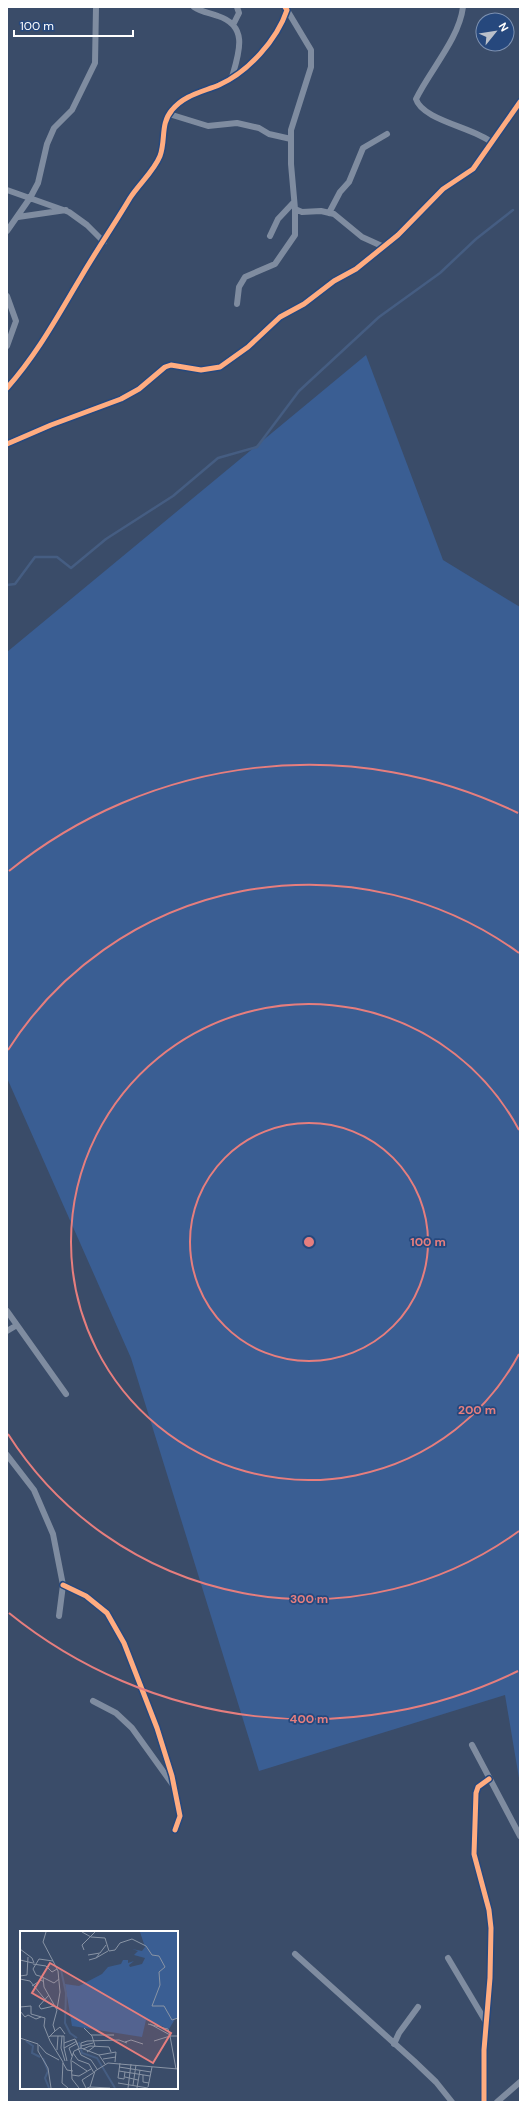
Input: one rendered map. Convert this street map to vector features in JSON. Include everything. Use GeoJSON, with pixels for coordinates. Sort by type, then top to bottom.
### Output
{"type":"FeatureCollection","features":[{"type":"Feature","properties":{"kind":"street"},"geometry":{"type":"LineString","coordinates":[[7,231],[18,217],[38,183],[52,132],[59,122],[72,110],[95,63],[96,7]]}},
{"type":"Feature","properties":{"kind":"street"},"geometry":{"type":"LineString","coordinates":[[194,7],[227,20],[233,24],[239,36],[240,49],[232,78]]}},
{"type":"Feature","properties":{"kind":"street"},"geometry":{"type":"LineString","coordinates":[[233,24],[239,13],[237,7]]}},
{"type":"Feature","properties":{"kind":"street"},"geometry":{"type":"LineString","coordinates":[[463,7],[461,17],[449,43],[416,99],[418,104],[424,109],[456,127],[480,134],[491,142]]}},
{"type":"Feature","properties":{"kind":"street"},"geometry":{"type":"LineString","coordinates":[[7,388],[23,370],[55,324],[81,276],[104,242],[130,198],[160,156],[164,125],[169,114],[177,104],[187,97],[232,78],[266,46],[284,19],[286,9]]}},
{"type":"Feature","properties":{"kind":"street"},"geometry":{"type":"LineString","coordinates":[[237,304],[239,287],[245,277],[275,264],[295,235],[291,139],[292,125],[311,67],[312,57],[311,50],[286,9]]}},
{"type":"Feature","properties":{"kind":"street"},"geometry":{"type":"LineString","coordinates":[[7,444],[51,425],[121,399],[139,388],[165,367],[171,366],[201,370],[220,367],[248,347],[275,321],[304,304],[334,281],[356,269],[398,235],[443,189],[473,169],[520,102]]}},
{"type":"Feature","properties":{"kind":"street"},"geometry":{"type":"LineString","coordinates":[[169,114],[208,126],[237,123],[259,128],[269,134],[291,139]]}},
{"type":"Feature","properties":{"kind":"street"},"geometry":{"type":"LineString","coordinates":[[329,213],[340,192],[349,182],[363,148],[387,134]]}},
{"type":"Feature","properties":{"kind":"street"},"geometry":{"type":"LineString","coordinates":[[7,190],[66,210],[87,225],[104,242]]}},
{"type":"Feature","properties":{"kind":"street"},"geometry":{"type":"LineString","coordinates":[[294,206],[302,212],[329,213],[340,218],[362,237],[384,247]]}},
{"type":"Feature","properties":{"kind":"street"},"geometry":{"type":"LineString","coordinates":[[270,236],[278,219],[294,206]]}},
{"type":"Feature","properties":{"kind":"street"},"geometry":{"type":"LineString","coordinates":[[18,217],[66,210]]}},
{"type":"Feature","properties":{"kind":"street"},"geometry":{"type":"LineString","coordinates":[[7,346],[16,320],[8,300]]}},
{"type":"Feature","properties":{"kind":"street"},"geometry":{"type":"LineString","coordinates":[[7,1311],[66,1394]]}},
{"type":"Feature","properties":{"kind":"street"},"geometry":{"type":"LineString","coordinates":[[7,1331],[17,1325]]}},
{"type":"Feature","properties":{"kind":"street"},"geometry":{"type":"LineString","coordinates":[[7,1455],[28,1480],[38,1497],[54,1541],[63,1585],[59,1616]]}},
{"type":"Feature","properties":{"kind":"street"},"geometry":{"type":"LineString","coordinates":[[63,1585],[70,1587],[91,1600],[106,1614],[113,1623],[124,1643],[157,1728],[175,1788],[180,1816],[175,1830]]}},
{"type":"Feature","properties":{"kind":"street"},"geometry":{"type":"LineString","coordinates":[[93,1701],[116,1713],[128,1724],[175,1788]]}},
{"type":"Feature","properties":{"kind":"street"},"geometry":{"type":"LineString","coordinates":[[472,1745],[520,1836]]}},
{"type":"Feature","properties":{"kind":"street"},"geometry":{"type":"LineString","coordinates":[[484,2102],[484,2050],[490,1978],[490,1918],[476,1864],[473,1829],[476,1793],[478,1787],[489,1779]]}},
{"type":"Feature","properties":{"kind":"street"},"geometry":{"type":"LineString","coordinates":[[295,1954],[436,2082],[452,2102]]}},
{"type":"Feature","properties":{"kind":"street"},"geometry":{"type":"LineString","coordinates":[[448,1958],[486,2022]]}},
{"type":"Feature","properties":{"kind":"street"},"geometry":{"type":"LineString","coordinates":[[394,2044],[399,2032],[418,2007]]}},
{"type":"Feature","properties":{"kind":"street"},"geometry":{"type":"LineString","coordinates":[[497,2102],[520,2082]]}},
{"type":"Feature","properties":{"kind":"shaded area"},"geometry":{"type":"Polygon","coordinates":[[[366,355],[443,560],[520,607],[520,1784],[505,1695],[259,1771],[131,1358],[7,1078],[7,652],[366,355]]]}},
{"type":"Feature","properties":{"kind":"waterway"},"geometry":{"type":"LineString","coordinates":[[7,585],[15,584],[35,557],[57,557],[71,568],[106,539],[173,496],[218,458],[257,447],[299,391],[379,317],[440,273],[476,239],[513,210]]}},
{"type":"Feature","properties":{"kind":"cycle path"},"geometry":{"type":"LineString","coordinates":[[7,388],[38,348],[130,198],[157,162],[162,150],[168,115],[177,105],[188,97],[219,85],[230,79],[251,63],[276,33],[287,10],[285,7]]}},
{"type":"Feature","properties":{"kind":"cycle path"},"geometry":{"type":"LineString","coordinates":[[7,444],[51,425],[121,399],[139,389],[165,367],[171,365],[201,370],[220,367],[248,347],[280,317],[304,304],[334,281],[356,269],[398,235],[443,189],[473,169],[520,102]]}},
{"type":"Feature","properties":{"kind":"cycle path"},"geometry":{"type":"LineString","coordinates":[[63,1585],[86,1596],[107,1613],[124,1643],[157,1728],[172,1776],[180,1816],[175,1830]]}},
{"type":"Feature","properties":{"kind":"cycle path"},"geometry":{"type":"LineString","coordinates":[[484,2102],[484,2050],[490,1978],[491,1928],[489,1910],[474,1854],[476,1793],[478,1787],[489,1779]]}}]}
